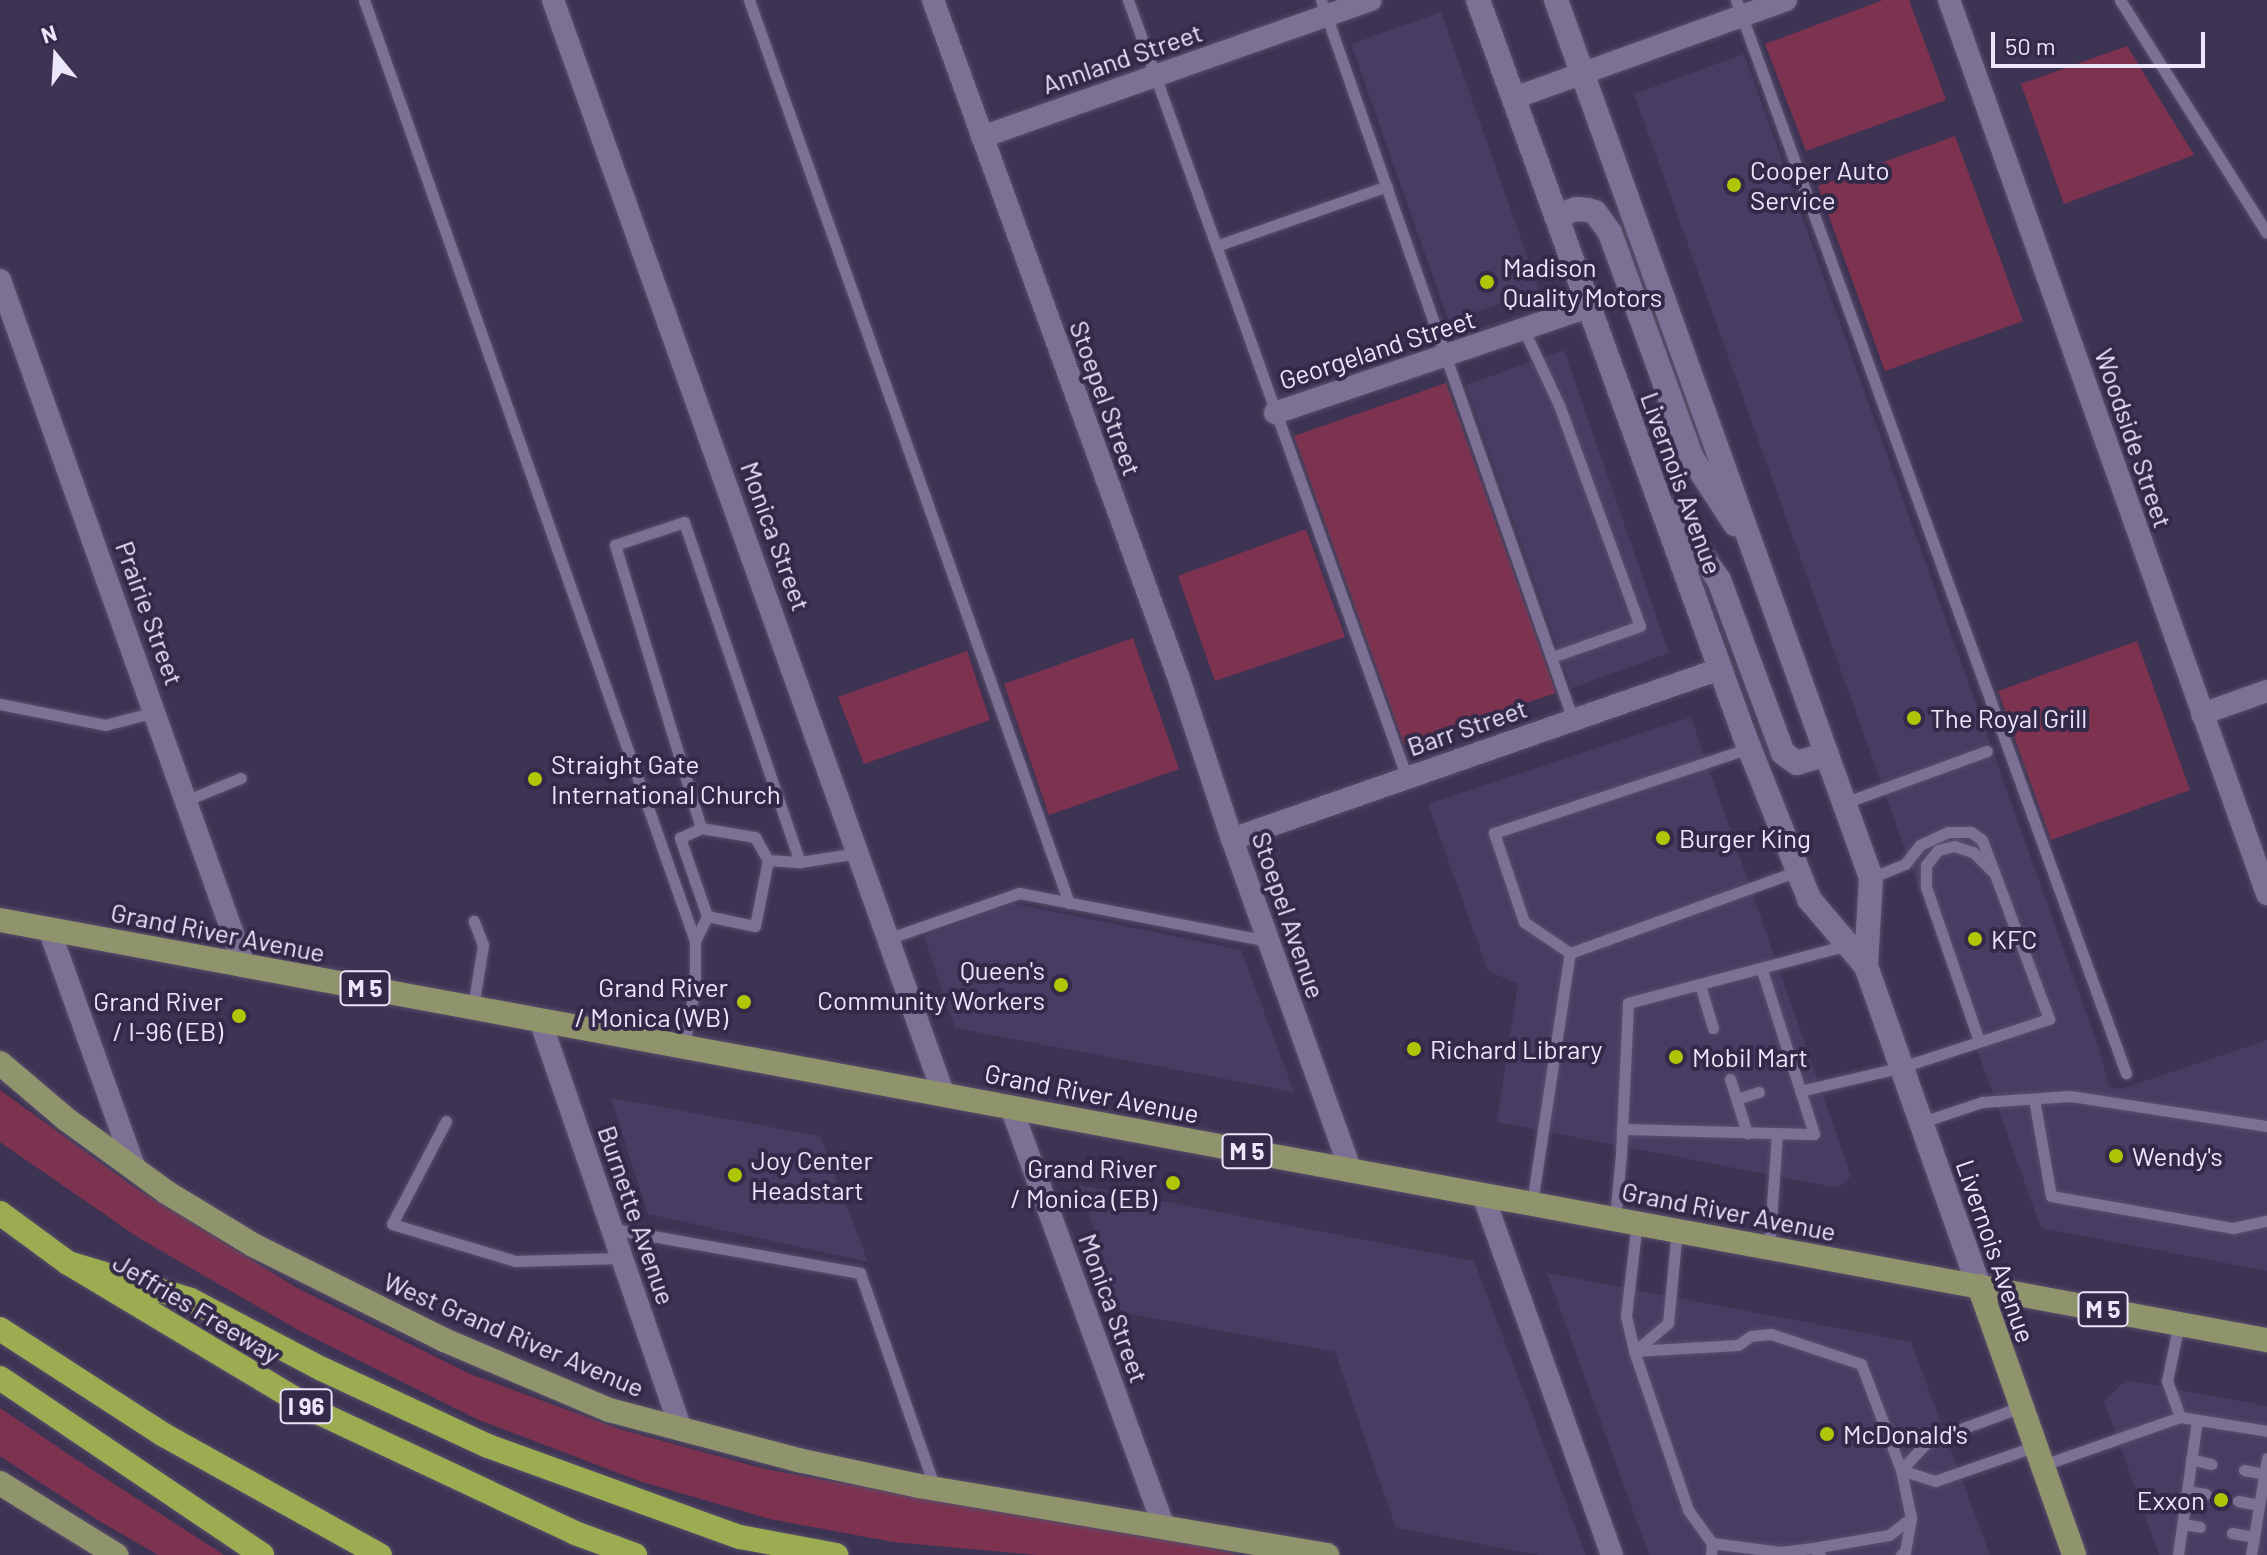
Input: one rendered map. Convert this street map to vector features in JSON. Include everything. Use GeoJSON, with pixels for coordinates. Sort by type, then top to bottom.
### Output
{"type":"FeatureCollection","features":[{"type":"Feature","properties":{"kind":"highway","name":"Jeffries Freeway"},"geometry":{"type":"LineString","coordinates":[[0,1213],[68,1263],[315,1411],[575,1533],[635,1555]]}},
{"type":"Feature","properties":{"kind":"highway"},"geometry":{"type":"LineString","coordinates":[[68,1263],[191,1300],[322,1369],[488,1446],[740,1537],[836,1555]]}},
{"type":"Feature","properties":{"kind":"highway"},"geometry":{"type":"LineString","coordinates":[[0,1329],[164,1435],[380,1555]]}},
{"type":"Feature","properties":{"kind":"highway"},"geometry":{"type":"LineString","coordinates":[[0,1378],[262,1555]]}},
{"type":"Feature","properties":{"kind":"main road","name":"Livernois Avenue"},"geometry":{"type":"LineString","coordinates":[[1478,0],[1749,748],[1809,899],[1866,966],[2074,1555]]}},
{"type":"Feature","properties":{"kind":"main road","name":"Livernois Avenue"},"geometry":{"type":"LineString","coordinates":[[1556,0],[1871,878],[1866,966]]}},
{"type":"Feature","properties":{"kind":"main road"},"geometry":{"type":"LineString","coordinates":[[1556,216],[1576,209],[1595,212],[1610,233],[1692,458],[1756,556]]}},
{"type":"Feature","properties":{"kind":"main road"},"geometry":{"type":"LineString","coordinates":[[1653,484],[1719,580],[1783,753],[1797,763],[1827,754]]}},
{"type":"Feature","properties":{"kind":"main road","name":"Grand River Avenue"},"geometry":{"type":"LineString","coordinates":[[0,920],[2267,1340]]}},
{"type":"Feature","properties":{"kind":"main road","name":"West Grand River Avenue"},"geometry":{"type":"LineString","coordinates":[[0,1063],[66,1119],[166,1192],[253,1245],[444,1340],[609,1410],[798,1460],[935,1488],[1327,1555]]}},
{"type":"Feature","properties":{"kind":"main road"},"geometry":{"type":"LineString","coordinates":[[0,1483],[90,1546],[116,1555]]}},
{"type":"Feature","properties":{"kind":"street","name":"Monica Street"},"geometry":{"type":"LineString","coordinates":[[553,0],[860,853],[943,1093]]}},
{"type":"Feature","properties":{"kind":"street"},"geometry":{"type":"LineString","coordinates":[[933,0],[982,137]]}},
{"type":"Feature","properties":{"kind":"street","name":"Annland Street"},"geometry":{"type":"LineString","coordinates":[[982,137],[1155,76],[1324,8],[1371,0]]}},
{"type":"Feature","properties":{"kind":"street"},"geometry":{"type":"LineString","coordinates":[[1514,98],[1739,8],[1786,0]]}},
{"type":"Feature","properties":{"kind":"street","name":"Woodside Street"},"geometry":{"type":"LineString","coordinates":[[1949,0],[2267,894]]}},
{"type":"Feature","properties":{"kind":"street","name":"Stoepel Street"},"geometry":{"type":"LineString","coordinates":[[982,137],[1178,676]]}},
{"type":"Feature","properties":{"kind":"street","name":"Prairie Street"},"geometry":{"type":"LineString","coordinates":[[0,280],[244,965]]}},
{"type":"Feature","properties":{"kind":"street","name":"Georgeland Street"},"geometry":{"type":"LineString","coordinates":[[1275,413],[1589,307]]}},
{"type":"Feature","properties":{"kind":"street","name":"Barr Street"},"geometry":{"type":"LineString","coordinates":[[1232,839],[1720,669]]}},
{"type":"Feature","properties":{"kind":"street","name":"Stoepel Avenue"},"geometry":{"type":"LineString","coordinates":[[1178,676],[1232,839],[1351,1171]]}},
{"type":"Feature","properties":{"kind":"street"},"geometry":{"type":"LineString","coordinates":[[2202,714],[2267,691]]}},
{"type":"Feature","properties":{"kind":"street"},"geometry":{"type":"LineString","coordinates":[[49,929],[134,1167]]}},
{"type":"Feature","properties":{"kind":"street","name":"Burnette Avenue"},"geometry":{"type":"LineString","coordinates":[[540,1020],[681,1429]]}},
{"type":"Feature","properties":{"kind":"street","name":"Monica Street"},"geometry":{"type":"LineString","coordinates":[[1011,1107],[1164,1528]]}},
{"type":"Feature","properties":{"kind":"street"},"geometry":{"type":"LineString","coordinates":[[1483,1195],[1612,1555]]}},
{"type":"Feature","properties":{"kind":"lane"},"geometry":{"type":"LineString","coordinates":[[364,0],[695,941],[695,985],[684,1046]]}},
{"type":"Feature","properties":{"kind":"lane"},"geometry":{"type":"LineString","coordinates":[[749,0],[1069,903]]}},
{"type":"Feature","properties":{"kind":"lane"},"geometry":{"type":"LineString","coordinates":[[1128,0],[1407,778]]}},
{"type":"Feature","properties":{"kind":"lane"},"geometry":{"type":"LineString","coordinates":[[2120,0],[2267,233]]}},
{"type":"Feature","properties":{"kind":"lane"},"geometry":{"type":"LineString","coordinates":[[1324,8],[1573,720]]}},
{"type":"Feature","properties":{"kind":"lane"},"geometry":{"type":"LineString","coordinates":[[1739,8],[2126,1073]]}},
{"type":"Feature","properties":{"kind":"lane"},"geometry":{"type":"LineString","coordinates":[[1216,246],[1387,186]]}},
{"type":"Feature","properties":{"kind":"lane"},"geometry":{"type":"LineString","coordinates":[[1524,330],[1559,405],[1640,626],[1552,657]]}},
{"type":"Feature","properties":{"kind":"lane"},"geometry":{"type":"LineString","coordinates":[[701,828],[615,545],[684,522],[800,862]]}},
{"type":"Feature","properties":{"kind":"lane"},"geometry":{"type":"LineString","coordinates":[[0,704],[105,725],[155,712]]}},
{"type":"Feature","properties":{"kind":"lane"},"geometry":{"type":"LineString","coordinates":[[1570,953],[1524,922],[1494,833],[1749,748]]}},
{"type":"Feature","properties":{"kind":"lane"},"geometry":{"type":"LineString","coordinates":[[1844,803],[1987,751]]}},
{"type":"Feature","properties":{"kind":"lane"},"geometry":{"type":"LineString","coordinates":[[187,800],[241,778]]}},
{"type":"Feature","properties":{"kind":"lane"},"geometry":{"type":"LineString","coordinates":[[695,941],[707,916],[680,838],[701,828],[755,837],[768,860],[755,926],[707,916]]}},
{"type":"Feature","properties":{"kind":"lane"},"geometry":{"type":"LineString","coordinates":[[1795,1084],[1902,1067],[2049,1019],[1982,840],[1971,832],[1948,832],[1920,845],[1905,864],[1871,878]]}},
{"type":"Feature","properties":{"kind":"lane"},"geometry":{"type":"LineString","coordinates":[[1979,1041],[1926,887],[1926,865],[1938,850],[1954,846],[1973,852],[1996,875]]}},
{"type":"Feature","properties":{"kind":"lane"},"geometry":{"type":"LineString","coordinates":[[768,860],[800,862],[860,853]]}},
{"type":"Feature","properties":{"kind":"lane"},"geometry":{"type":"LineString","coordinates":[[1570,953],[1798,871]]}},
{"type":"Feature","properties":{"kind":"lane"},"geometry":{"type":"LineString","coordinates":[[890,938],[1019,893],[1268,941]]}},
{"type":"Feature","properties":{"kind":"lane"},"geometry":{"type":"LineString","coordinates":[[473,1007],[483,945],[474,921]]}},
{"type":"Feature","properties":{"kind":"lane"},"geometry":{"type":"LineString","coordinates":[[1848,945],[1628,1003],[1622,1129],[1626,1316],[1634,1351],[1688,1510],[1711,1549],[1817,1551],[1838,1541],[1864,1542],[1889,1535],[1911,1518]]}},
{"type":"Feature","properties":{"kind":"lane"},"geometry":{"type":"LineString","coordinates":[[1532,1204],[1570,953]]}},
{"type":"Feature","properties":{"kind":"lane"},"geometry":{"type":"LineString","coordinates":[[1622,1129],[1814,1134],[1781,1046],[1762,970]]}},
{"type":"Feature","properties":{"kind":"lane"},"geometry":{"type":"LineString","coordinates":[[1700,985],[1713,1028]]}},
{"type":"Feature","properties":{"kind":"lane"},"geometry":{"type":"LineString","coordinates":[[1730,1079],[1747,1133]]}},
{"type":"Feature","properties":{"kind":"lane"},"geometry":{"type":"LineString","coordinates":[[1737,1099],[1759,1092]]}},
{"type":"Feature","properties":{"kind":"lane"},"geometry":{"type":"LineString","coordinates":[[1922,1122],[1982,1102],[2070,1096],[2267,1126]]}},
{"type":"Feature","properties":{"kind":"lane"},"geometry":{"type":"LineString","coordinates":[[2034,1099],[2051,1196],[2233,1228],[2267,1221]]}},
{"type":"Feature","properties":{"kind":"lane"},"geometry":{"type":"LineString","coordinates":[[446,1121],[392,1224],[515,1261],[621,1258]]}},
{"type":"Feature","properties":{"kind":"lane"},"geometry":{"type":"LineString","coordinates":[[1769,1248],[1777,1133]]}},
{"type":"Feature","properties":{"kind":"lane"},"geometry":{"type":"LineString","coordinates":[[613,1229],[860,1273],[935,1488]]}},
{"type":"Feature","properties":{"kind":"lane"},"geometry":{"type":"LineString","coordinates":[[1634,1351],[1668,1323],[1677,1229]]}},
{"type":"Feature","properties":{"kind":"lane"},"geometry":{"type":"LineString","coordinates":[[2179,1323],[2167,1381],[2180,1417]]}},
{"type":"Feature","properties":{"kind":"lane"},"geometry":{"type":"LineString","coordinates":[[1634,1351],[1738,1345],[1751,1336],[1771,1334],[1848,1357],[1861,1364],[1901,1470],[1911,1518],[1905,1551],[1901,1555]]}},
{"type":"Feature","properties":{"kind":"lane"},"geometry":{"type":"LineString","coordinates":[[1901,1470],[1928,1441],[2021,1407]]}},
{"type":"Feature","properties":{"kind":"lane"},"geometry":{"type":"LineString","coordinates":[[1901,1470],[1935,1481],[2180,1417],[2267,1431]]}},
{"type":"Feature","properties":{"kind":"lane"},"geometry":{"type":"LineString","coordinates":[[2178,1555],[2197,1420]]}},
{"type":"Feature","properties":{"kind":"lane"},"geometry":{"type":"LineString","coordinates":[[2251,1555],[2267,1458]]}},
{"type":"Feature","properties":{"kind":"lane"},"geometry":{"type":"LineString","coordinates":[[2191,1459],[2211,1464]]}},
{"type":"Feature","properties":{"kind":"lane"},"geometry":{"type":"LineString","coordinates":[[2244,1470],[2264,1474]]}},
{"type":"Feature","properties":{"kind":"lane"},"geometry":{"type":"LineString","coordinates":[[2187,1491],[2206,1494]]}},
{"type":"Feature","properties":{"kind":"lane"},"geometry":{"type":"LineString","coordinates":[[2238,1501],[2259,1505]]}},
{"type":"Feature","properties":{"kind":"lane"},"geometry":{"type":"LineString","coordinates":[[2183,1524],[2200,1527]]}},
{"type":"Feature","properties":{"kind":"lane"},"geometry":{"type":"LineString","coordinates":[[2232,1533],[2254,1537]]}},
{"type":"Feature","properties":{"kind":"shaded area"},"geometry":{"type":"Polygon","coordinates":[[[1883,0],[1909,0],[1946,100],[1806,151],[1765,44],[1883,0]]]}},
{"type":"Feature","properties":{"kind":"shaded area"},"geometry":{"type":"Polygon","coordinates":[[[1441,12],[1539,290],[1449,322],[1351,44],[1441,12]]]}},
{"type":"Feature","properties":{"kind":"shaded area"},"geometry":{"type":"Polygon","coordinates":[[[2127,46],[2194,155],[2064,204],[2021,84],[2127,46]]]}},
{"type":"Feature","properties":{"kind":"shaded area"},"geometry":{"type":"Polygon","coordinates":[[[1744,54],[2099,1049],[2109,1087],[2121,1089],[2267,1040],[2267,1271],[2041,1228],[1634,94],[1744,54]]]}},
{"type":"Feature","properties":{"kind":"shaded area"},"geometry":{"type":"Polygon","coordinates":[[[1955,136],[2023,321],[1885,371],[1818,186],[1955,136]]]}},
{"type":"Feature","properties":{"kind":"shaded area"},"geometry":{"type":"Polygon","coordinates":[[[1564,350],[1669,653],[1572,688],[1466,385],[1564,350]]]}},
{"type":"Feature","properties":{"kind":"shaded area"},"geometry":{"type":"Polygon","coordinates":[[[1446,383],[1556,693],[1404,744],[1294,436],[1446,383]]]}},
{"type":"Feature","properties":{"kind":"shaded area"},"geometry":{"type":"Polygon","coordinates":[[[1306,529],[1345,637],[1215,681],[1178,576],[1306,529]]]}},
{"type":"Feature","properties":{"kind":"shaded area"},"geometry":{"type":"Polygon","coordinates":[[[1133,638],[1179,769],[1049,815],[1004,684],[1133,638]]]}},
{"type":"Feature","properties":{"kind":"shaded area"},"geometry":{"type":"Polygon","coordinates":[[[2137,641],[2190,790],[2051,840],[1998,691],[2137,641]]]}},
{"type":"Feature","properties":{"kind":"shaded area"},"geometry":{"type":"Polygon","coordinates":[[[967,651],[990,720],[864,764],[838,697],[967,651]]]}},
{"type":"Feature","properties":{"kind":"shaded area"},"geometry":{"type":"Polygon","coordinates":[[[1691,717],[1851,1176],[1838,1188],[1497,1122],[1518,984],[1488,971],[1428,804],[1691,717]]]}},
{"type":"Feature","properties":{"kind":"shaded area"},"geometry":{"type":"Polygon","coordinates":[[[1011,903],[1241,950],[1294,1092],[955,1028],[924,936],[1011,903]]]}},
{"type":"Feature","properties":{"kind":"shaded area"},"geometry":{"type":"Polygon","coordinates":[[[0,1090],[134,1187],[297,1288],[470,1374],[619,1429],[765,1469],[976,1508],[1164,1537],[1239,1555],[1038,1555],[893,1542],[770,1519],[642,1482],[479,1420],[300,1331],[139,1238],[0,1142],[0,1090]]]}},
{"type":"Feature","properties":{"kind":"shaded area","name":"Joy Center Headstart"},"geometry":{"type":"Polygon","coordinates":[[[611,1098],[820,1136],[868,1262],[648,1214],[611,1098]]]}},
{"type":"Feature","properties":{"kind":"shaded area"},"geometry":{"type":"Polygon","coordinates":[[[1079,1185],[1474,1261],[1586,1555],[1540,1555],[1396,1528],[1335,1352],[1121,1312],[1079,1185]]]}},
{"type":"Feature","properties":{"kind":"shaded area"},"geometry":{"type":"Polygon","coordinates":[[[1547,1273],[1911,1342],[1990,1555],[1649,1555],[1547,1273]]]}},
{"type":"Feature","properties":{"kind":"shaded area"},"geometry":{"type":"Polygon","coordinates":[[[2126,1380],[2267,1406],[2267,1555],[2159,1555],[2104,1401],[2126,1380]]]}},
{"type":"Feature","properties":{"kind":"shaded area"},"geometry":{"type":"Polygon","coordinates":[[[0,1408],[224,1555],[158,1555],[96,1519],[0,1456],[0,1408]]]}},
{"type":"Feature","properties":{"kind":"place","name":"Cooper Auto Service"},"geometry":{"type":"Point","coordinates":[1734,185]}},
{"type":"Feature","properties":{"kind":"place","name":"Madison Quality Motors"},"geometry":{"type":"Point","coordinates":[1487,282]}},
{"type":"Feature","properties":{"kind":"place","name":"The Royal Grill"},"geometry":{"type":"Point","coordinates":[1914,718]}},
{"type":"Feature","properties":{"kind":"place","name":"Straight Gate International Church"},"geometry":{"type":"Point","coordinates":[535,779]}},
{"type":"Feature","properties":{"kind":"place","name":"Burger King"},"geometry":{"type":"Point","coordinates":[1663,838]}},
{"type":"Feature","properties":{"kind":"place","name":"KFC"},"geometry":{"type":"Point","coordinates":[1975,939]}},
{"type":"Feature","properties":{"kind":"place","name":"Queen's Community Workers"},"geometry":{"type":"Point","coordinates":[1061,985]}},
{"type":"Feature","properties":{"kind":"place","name":"Grand River / Monica (WB)"},"geometry":{"type":"Point","coordinates":[744,1002]}},
{"type":"Feature","properties":{"kind":"place","name":"Grand River / I-96 (EB)"},"geometry":{"type":"Point","coordinates":[239,1016]}},
{"type":"Feature","properties":{"kind":"place","name":"Richard Library"},"geometry":{"type":"Point","coordinates":[1414,1049]}},
{"type":"Feature","properties":{"kind":"place","name":"Mobil Mart"},"geometry":{"type":"Point","coordinates":[1676,1057]}},
{"type":"Feature","properties":{"kind":"place","name":"Wendy's"},"geometry":{"type":"Point","coordinates":[2116,1156]}},
{"type":"Feature","properties":{"kind":"place","name":"Joy Center Headstart"},"geometry":{"type":"Point","coordinates":[735,1175]}},
{"type":"Feature","properties":{"kind":"place","name":"Grand River / Monica (EB)"},"geometry":{"type":"Point","coordinates":[1173,1183]}},
{"type":"Feature","properties":{"kind":"place","name":"McDonald's"},"geometry":{"type":"Point","coordinates":[1827,1434]}},
{"type":"Feature","properties":{"kind":"place","name":"Exxon"},"geometry":{"type":"Point","coordinates":[2221,1500]}}]}
